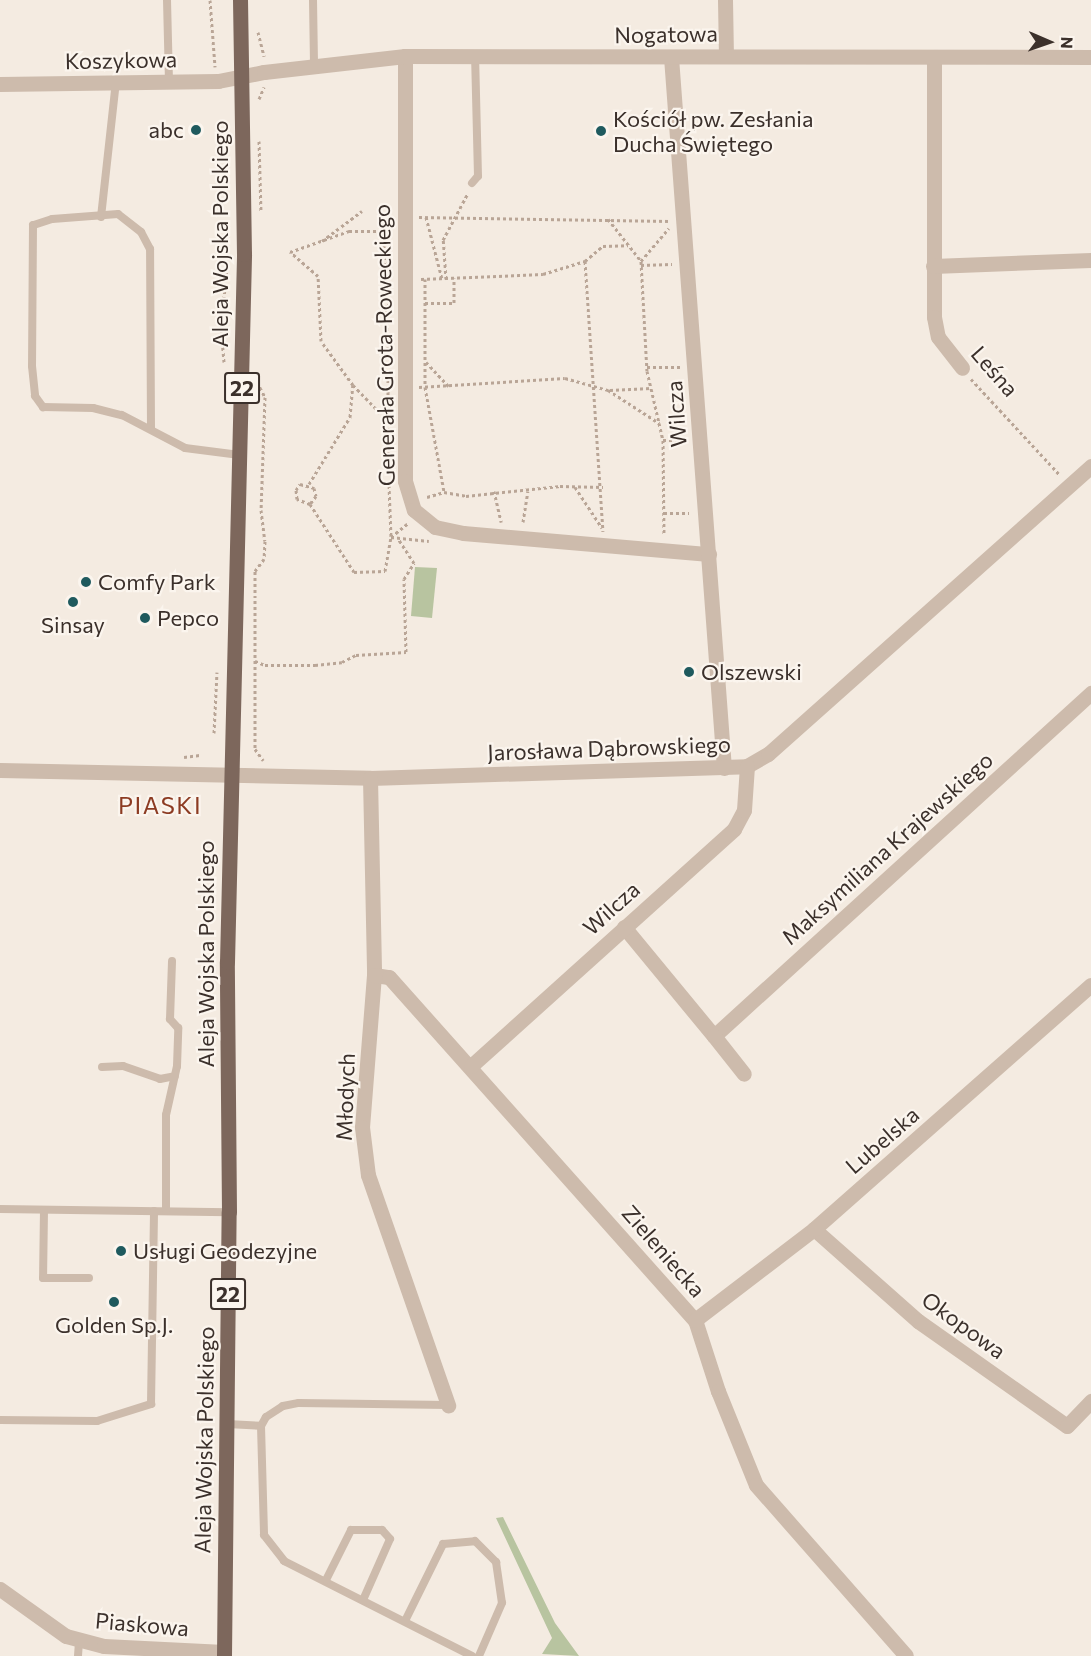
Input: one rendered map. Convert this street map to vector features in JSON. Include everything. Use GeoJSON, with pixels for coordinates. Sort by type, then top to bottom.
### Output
{"type":"FeatureCollection","features":[{"type":"Feature","properties":{"kind":"main road","name":"Aleja Wojska Polskiego"},"geometry":{"type":"LineString","coordinates":[[224,1654],[229,1212],[227,962],[240,454],[243,76],[240,0]]}},
{"type":"Feature","properties":{"kind":"street"},"geometry":{"type":"LineString","coordinates":[[725,0],[726,55]]}},
{"type":"Feature","properties":{"kind":"street","name":"Nogatowa"},"geometry":{"type":"LineString","coordinates":[[243,76],[405,56],[1091,57]]}},
{"type":"Feature","properties":{"kind":"street","name":"Generała Grota-Roweckiego"},"geometry":{"type":"LineString","coordinates":[[405,56],[406,490],[418,516]]}},
{"type":"Feature","properties":{"kind":"street","name":"Wilcza"},"geometry":{"type":"LineString","coordinates":[[671,57],[724,768]]}},
{"type":"Feature","properties":{"kind":"street","name":"Leśna"},"geometry":{"type":"LineString","coordinates":[[934,57],[933,266],[938,337],[962,368]]}},
{"type":"Feature","properties":{"kind":"street","name":"Koszykowa"},"geometry":{"type":"LineString","coordinates":[[0,84],[218,81],[243,76]]}},
{"type":"Feature","properties":{"kind":"street"},"geometry":{"type":"LineString","coordinates":[[933,266],[1091,260]]}},
{"type":"Feature","properties":{"kind":"street","name":"Jarosława Dąbrowskiego"},"geometry":{"type":"LineString","coordinates":[[0,770],[370,778],[747,766],[768,754],[1091,466]]}},
{"type":"Feature","properties":{"kind":"street"},"geometry":{"type":"LineString","coordinates":[[418,516],[435,527],[520,538],[603,537],[664,550],[709,554]]}},
{"type":"Feature","properties":{"kind":"street","name":"Maksymiliana Krajewskiego"},"geometry":{"type":"LineString","coordinates":[[714,1036],[1091,693]]}},
{"type":"Feature","properties":{"kind":"street","name":"Wilcza"},"geometry":{"type":"LineString","coordinates":[[471,1066],[734,829],[744,810],[747,766]]}},
{"type":"Feature","properties":{"kind":"street","name":"Młodych"},"geometry":{"type":"LineString","coordinates":[[370,778],[374,975],[363,1127],[368,1175],[448,1404]]}},
{"type":"Feature","properties":{"kind":"street"},"geometry":{"type":"LineString","coordinates":[[624,927],[744,1074]]}},
{"type":"Feature","properties":{"kind":"street","name":"Zieleniecka"},"geometry":{"type":"LineString","coordinates":[[374,975],[389,977],[471,1066],[695,1320],[718,1391],[756,1485],[906,1656]]}},
{"type":"Feature","properties":{"kind":"street","name":"Lubelska"},"geometry":{"type":"LineString","coordinates":[[695,1320],[814,1229],[1091,985]]}},
{"type":"Feature","properties":{"kind":"street","name":"Okopowa"},"geometry":{"type":"LineString","coordinates":[[814,1229],[918,1321],[1067,1426],[1091,1401]]}},
{"type":"Feature","properties":{"kind":"street","name":"Piaskowa"},"geometry":{"type":"LineString","coordinates":[[0,1589],[66,1636],[79,1640],[104,1646],[224,1654]]}},
{"type":"Feature","properties":{"kind":"lane"},"geometry":{"type":"LineString","coordinates":[[168,0],[169,81]]}},
{"type":"Feature","properties":{"kind":"lane"},"geometry":{"type":"LineString","coordinates":[[313,0],[314,66]]}},
{"type":"Feature","properties":{"kind":"lane"},"geometry":{"type":"LineString","coordinates":[[472,183],[478,176],[475,56]]}},
{"type":"Feature","properties":{"kind":"lane"},"geometry":{"type":"LineString","coordinates":[[102,217],[116,82]]}},
{"type":"Feature","properties":{"kind":"lane"},"geometry":{"type":"LineString","coordinates":[[151,428],[150,249],[130,221],[118,214],[52,219],[33,225],[35,396],[43,406],[93,408],[151,428],[185,448],[240,454]]}},
{"type":"Feature","properties":{"kind":"lane"},"geometry":{"type":"LineString","coordinates":[[166,1211],[166,1115],[175,1076],[178,1028],[170,1019],[172,961]]}},
{"type":"Feature","properties":{"kind":"lane"},"geometry":{"type":"LineString","coordinates":[[102,1067],[123,1066],[160,1079],[175,1076]]}},
{"type":"Feature","properties":{"kind":"lane"},"geometry":{"type":"LineString","coordinates":[[0,1209],[229,1212]]}},
{"type":"Feature","properties":{"kind":"lane"},"geometry":{"type":"LineString","coordinates":[[44,1210],[43,1278],[89,1278]]}},
{"type":"Feature","properties":{"kind":"lane"},"geometry":{"type":"LineString","coordinates":[[0,1420],[97,1421],[151,1404],[154,1211]]}},
{"type":"Feature","properties":{"kind":"lane"},"geometry":{"type":"LineString","coordinates":[[448,1404],[298,1403],[284,1406],[266,1417],[261,1426],[264,1535],[284,1562],[326,1580],[472,1656]]}},
{"type":"Feature","properties":{"kind":"lane"},"geometry":{"type":"LineString","coordinates":[[227,1424],[261,1426]]}},
{"type":"Feature","properties":{"kind":"lane"},"geometry":{"type":"LineString","coordinates":[[326,1580],[351,1530],[382,1530],[390,1539],[363,1600]]}},
{"type":"Feature","properties":{"kind":"lane"},"geometry":{"type":"LineString","coordinates":[[405,1622],[443,1544],[475,1541],[496,1562],[502,1603],[479,1656]]}},
{"type":"Feature","properties":{"kind":"lane"},"geometry":{"type":"LineString","coordinates":[[78,1656],[79,1640]]}},
{"type":"Feature","properties":{"kind":"path"},"geometry":{"type":"LineString","coordinates":[[210,0],[218,81]]}},
{"type":"Feature","properties":{"kind":"path"},"geometry":{"type":"LineString","coordinates":[[444,279],[443,240],[472,183]]}},
{"type":"Feature","properties":{"kind":"path"},"geometry":{"type":"LineString","coordinates":[[318,244],[362,211]]}},
{"type":"Feature","properties":{"kind":"path"},"geometry":{"type":"LineString","coordinates":[[404,217],[674,221],[641,263]]}},
{"type":"Feature","properties":{"kind":"path"},"geometry":{"type":"LineString","coordinates":[[426,217],[444,279]]}},
{"type":"Feature","properties":{"kind":"path"},"geometry":{"type":"LineString","coordinates":[[608,219],[641,263],[647,367],[663,440],[664,550]]}},
{"type":"Feature","properties":{"kind":"path"},"geometry":{"type":"LineString","coordinates":[[386,418],[353,385],[321,341],[318,276],[291,253],[349,231],[380,231],[388,238]]}},
{"type":"Feature","properties":{"kind":"path"},"geometry":{"type":"LineString","coordinates":[[404,280],[543,274],[585,261],[603,246],[628,245]]}},
{"type":"Feature","properties":{"kind":"path"},"geometry":{"type":"LineString","coordinates":[[585,261],[603,487],[603,537]]}},
{"type":"Feature","properties":{"kind":"path"},"geometry":{"type":"LineString","coordinates":[[225,365],[221,329],[228,262]]}},
{"type":"Feature","properties":{"kind":"path"},"geometry":{"type":"LineString","coordinates":[[641,263],[687,264]]}},
{"type":"Feature","properties":{"kind":"path"},"geometry":{"type":"LineString","coordinates":[[404,303],[453,303],[454,278]]}},
{"type":"Feature","properties":{"kind":"path"},"geometry":{"type":"LineString","coordinates":[[425,279],[426,387],[444,492]]}},
{"type":"Feature","properties":{"kind":"path"},"geometry":{"type":"LineString","coordinates":[[425,360],[448,386]]}},
{"type":"Feature","properties":{"kind":"path"},"geometry":{"type":"LineString","coordinates":[[647,367],[695,367]]}},
{"type":"Feature","properties":{"kind":"path","name":"Leśna"},"geometry":{"type":"LineString","coordinates":[[962,368],[1070,485]]}},
{"type":"Feature","properties":{"kind":"path"},"geometry":{"type":"LineString","coordinates":[[253,376],[265,397],[261,510],[264,559],[255,571],[255,749],[264,761],[263,777]]}},
{"type":"Feature","properties":{"kind":"path"},"geometry":{"type":"LineString","coordinates":[[404,387],[565,378],[595,390],[651,388]]}},
{"type":"Feature","properties":{"kind":"path"},"geometry":{"type":"LineString","coordinates":[[309,484],[350,417],[353,385]]}},
{"type":"Feature","properties":{"kind":"path"},"geometry":{"type":"LineString","coordinates":[[608,390],[659,423]]}},
{"type":"Feature","properties":{"kind":"path"},"geometry":{"type":"LineString","coordinates":[[663,440],[700,440]]}},
{"type":"Feature","properties":{"kind":"path"},"geometry":{"type":"LineString","coordinates":[[310,504],[316,492],[309,484],[300,484],[295,495],[300,502],[310,504],[354,572],[386,571],[391,537],[418,516]]}},
{"type":"Feature","properties":{"kind":"path"},"geometry":{"type":"LineString","coordinates":[[575,487],[603,537]]}},
{"type":"Feature","properties":{"kind":"path"},"geometry":{"type":"LineString","coordinates":[[406,490],[428,497],[444,492],[466,496],[494,491],[603,487]]}},
{"type":"Feature","properties":{"kind":"path"},"geometry":{"type":"LineString","coordinates":[[494,491],[504,536]]}},
{"type":"Feature","properties":{"kind":"path"},"geometry":{"type":"LineString","coordinates":[[520,538],[528,491]]}},
{"type":"Feature","properties":{"kind":"path"},"geometry":{"type":"LineString","coordinates":[[664,513],[706,513]]}},
{"type":"Feature","properties":{"kind":"path"},"geometry":{"type":"LineString","coordinates":[[255,662],[265,665],[315,665],[342,662],[356,655],[406,652],[404,579],[414,563],[398,538]]}},
{"type":"Feature","properties":{"kind":"path"},"geometry":{"type":"LineString","coordinates":[[214,733],[219,663]]}},
{"type":"Feature","properties":{"kind":"green space"},"geometry":{"type":"Polygon","coordinates":[[[415,567],[437,568],[432,618],[411,616],[415,567]]]}},
{"type":"Feature","properties":{"kind":"green space"},"geometry":{"type":"Polygon","coordinates":[[[503,1517],[555,1623],[579,1656],[542,1654],[552,1638],[496,1518],[503,1517]]]}},
{"type":"Feature","properties":{"kind":"place","name":"abc"},"geometry":{"type":"Point","coordinates":[196,130]}},
{"type":"Feature","properties":{"kind":"place","name":"Kościół pw. Zesłania Ducha Świętego"},"geometry":{"type":"Point","coordinates":[601,131]}},
{"type":"Feature","properties":{"kind":"place","name":"Comfy Park"},"geometry":{"type":"Point","coordinates":[86,582]}},
{"type":"Feature","properties":{"kind":"place","name":"Sinsay"},"geometry":{"type":"Point","coordinates":[73,602]}},
{"type":"Feature","properties":{"kind":"place","name":"Pepco"},"geometry":{"type":"Point","coordinates":[145,618]}},
{"type":"Feature","properties":{"kind":"place","name":"Olszewski"},"geometry":{"type":"Point","coordinates":[689,672]}},
{"type":"Feature","properties":{"kind":"place","name":"Usługi Geodezyjne"},"geometry":{"type":"Point","coordinates":[121,1251]}},
{"type":"Feature","properties":{"kind":"place","name":"Golden Sp.J."},"geometry":{"type":"Point","coordinates":[114,1302]}},
{"type":"Feature","properties":{"kind":"district","name":"PIASKI"},"geometry":{"type":"Point","coordinates":[160,805]}}]}
